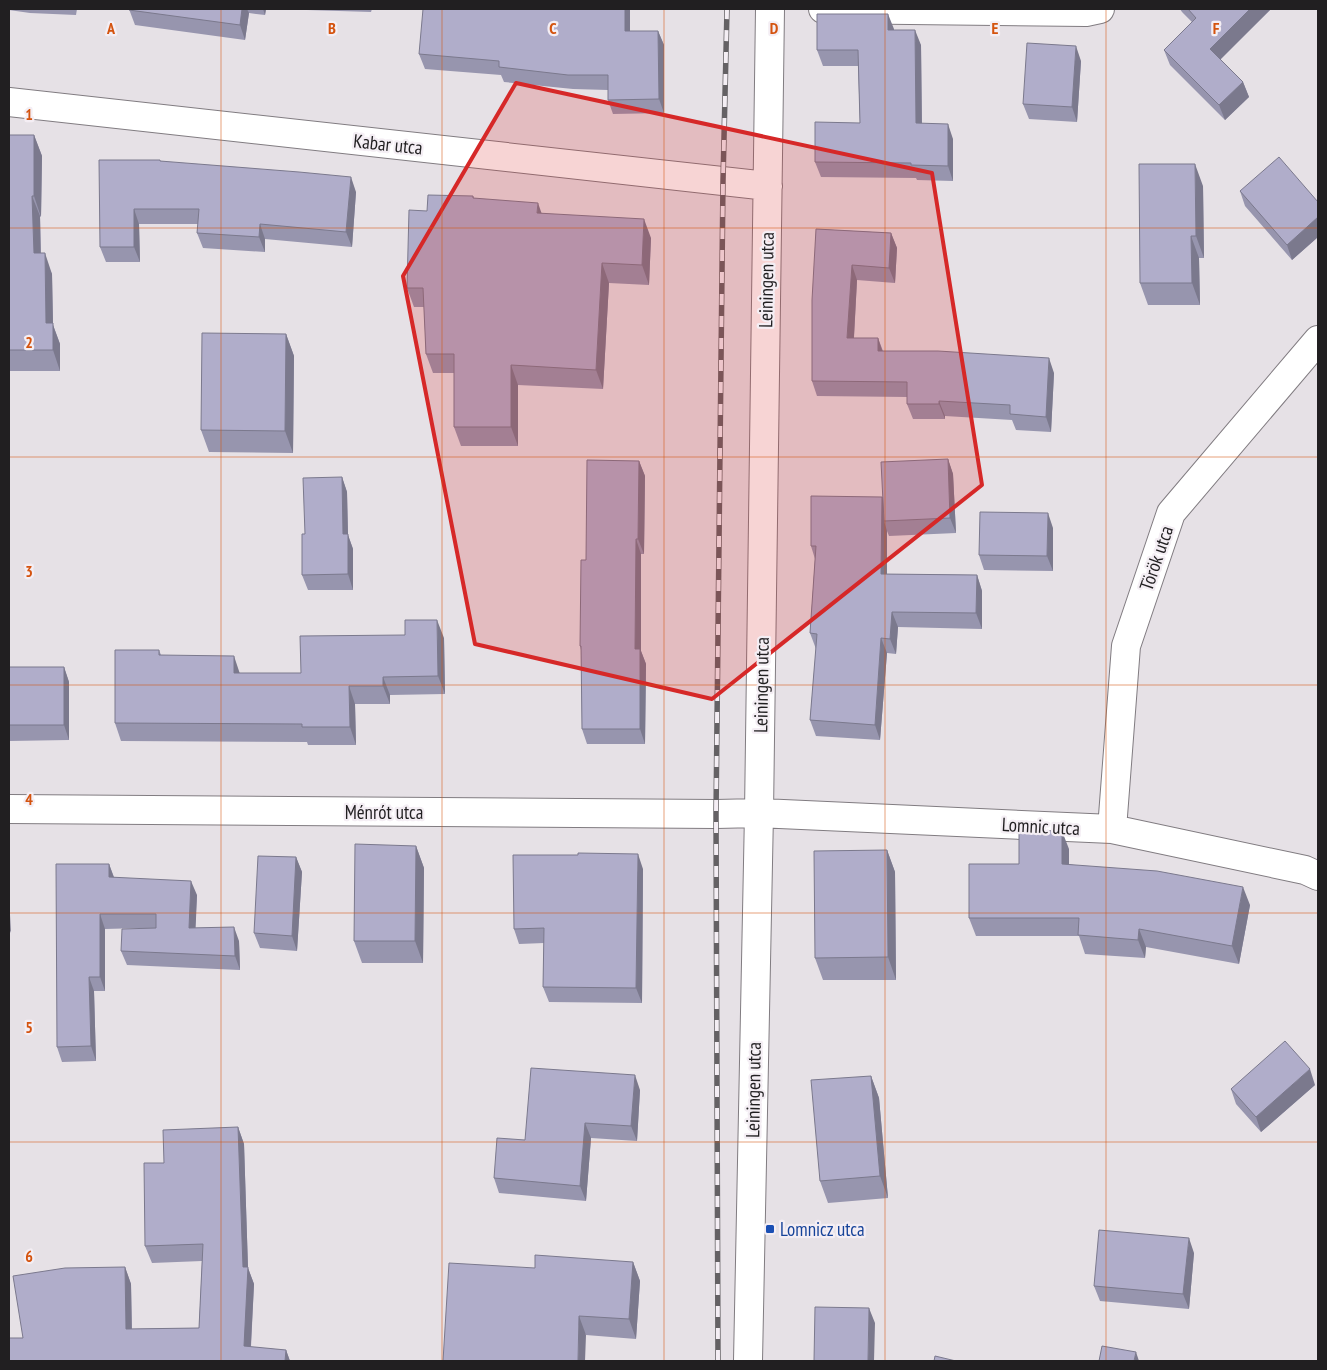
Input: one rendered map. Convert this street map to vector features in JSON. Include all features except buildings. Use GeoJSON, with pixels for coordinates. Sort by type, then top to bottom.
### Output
{"type":"FeatureCollection","features":[{"type":"Feature","properties":{"kind":"street","name":"Leiningen utca"},"geometry":{"type":"LineString","coordinates":[[748,1361],[759,813],[770,9]]}},
{"type":"Feature","properties":{"kind":"street"},"geometry":{"type":"LineString","coordinates":[[823,9],[1086,12],[1100,9]]}},
{"type":"Feature","properties":{"kind":"street","name":"Kabar utca"},"geometry":{"type":"LineString","coordinates":[[9,102],[768,186]]}},
{"type":"Feature","properties":{"kind":"street","name":"Török utca"},"geometry":{"type":"LineString","coordinates":[[1112,829],[1126,646],[1171,513],[1318,340]]}},
{"type":"Feature","properties":{"kind":"street","name":"Ménrót utca"},"geometry":{"type":"LineString","coordinates":[[9,809],[759,813]]}},
{"type":"Feature","properties":{"kind":"street","name":"Lomnic utca"},"geometry":{"type":"LineString","coordinates":[[759,813],[1112,829],[1305,870],[1318,876]]}},
{"type":"Feature","properties":{"kind":"highlighted area"},"geometry":{"type":"Polygon","coordinates":[[[516,83],[932,173],[982,485],[712,699],[475,644],[403,276],[516,83]]]}},
{"type":"Feature","properties":{"kind":"railway"},"geometry":{"type":"LineString","coordinates":[[718,1361],[716,814],[723,181],[727,9]]}},
{"type":"Feature","properties":{"kind":"place","name":"Lomnicz utca"},"geometry":{"type":"Point","coordinates":[770,1229]}}]}
